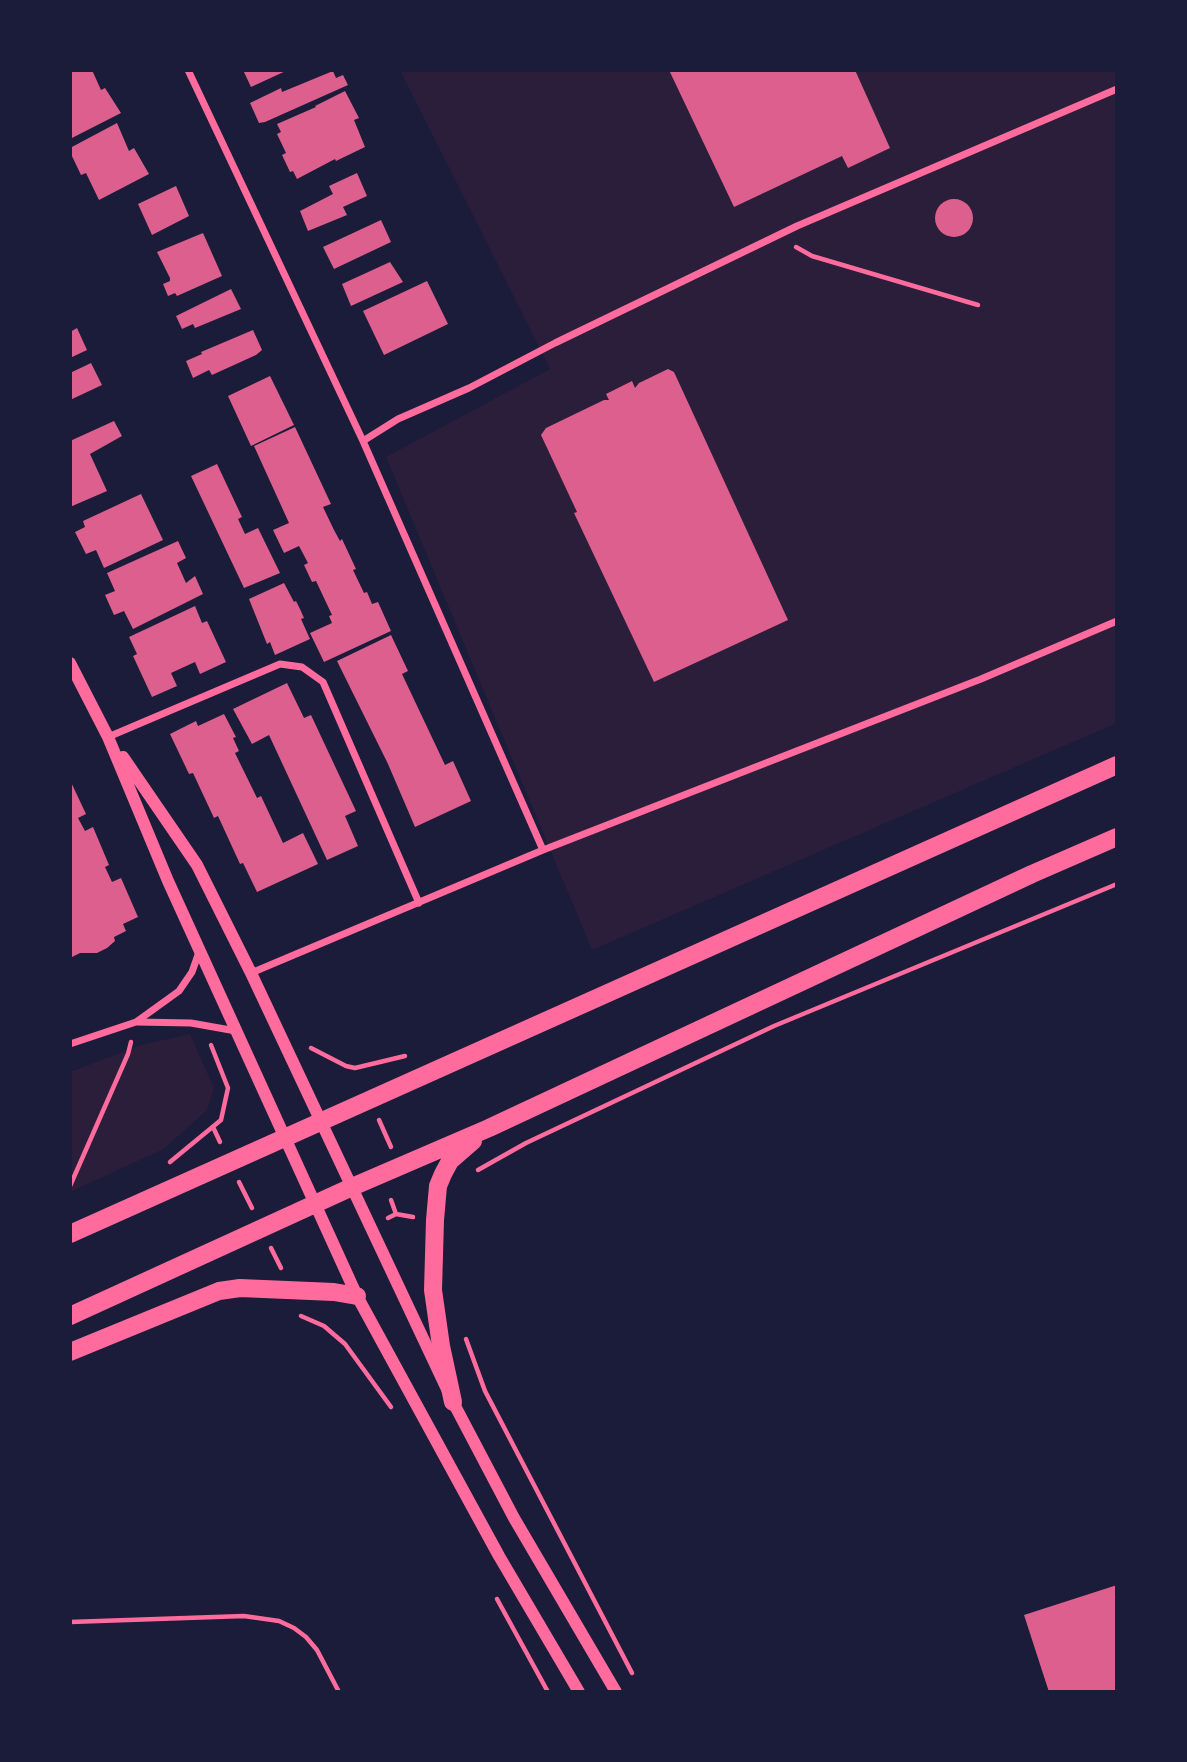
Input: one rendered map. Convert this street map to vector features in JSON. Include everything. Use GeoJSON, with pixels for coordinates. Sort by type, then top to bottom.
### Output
{"type":"FeatureCollection","features":[{"type":"Feature","properties":{"kind":"main road"},"geometry":{"type":"LineString","coordinates":[[70,1234],[1117,765]]}},
{"type":"Feature","properties":{"kind":"main road"},"geometry":{"type":"LineString","coordinates":[[70,1316],[352,1187],[489,1128],[994,891],[1117,837]]}},
{"type":"Feature","properties":{"kind":"main road"},"geometry":{"type":"LineString","coordinates":[[453,1402],[433,1290],[438,1186],[450,1161],[489,1128]]}},
{"type":"Feature","properties":{"kind":"main road"},"geometry":{"type":"LineString","coordinates":[[70,1352],[219,1291],[240,1288],[301,1290],[357,1296]]}},
{"type":"Feature","properties":{"kind":"street"},"geometry":{"type":"LineString","coordinates":[[188,70],[363,441],[543,850]]}},
{"type":"Feature","properties":{"kind":"street"},"geometry":{"type":"LineString","coordinates":[[363,441],[398,419],[469,388],[564,338],[777,235],[1117,89]]}},
{"type":"Feature","properties":{"kind":"street"},"geometry":{"type":"LineString","coordinates":[[251,973],[543,850],[981,679],[1117,621]]}},
{"type":"Feature","properties":{"kind":"street"},"geometry":{"type":"LineString","coordinates":[[70,663],[108,737],[168,881],[357,1296],[499,1556],[579,1692]]}},
{"type":"Feature","properties":{"kind":"street"},"geometry":{"type":"LineString","coordinates":[[108,737],[280,664],[302,667],[323,682],[418,903]]}},
{"type":"Feature","properties":{"kind":"street"},"geometry":{"type":"LineString","coordinates":[[108,737],[197,865],[251,973],[453,1402],[502,1496],[616,1692]]}},
{"type":"Feature","properties":{"kind":"street"},"geometry":{"type":"LineString","coordinates":[[70,1044],[136,1022],[180,991],[192,972],[200,950]]}},
{"type":"Feature","properties":{"kind":"street"},"geometry":{"type":"LineString","coordinates":[[136,1022],[203,1024],[238,1032]]}},
{"type":"Feature","properties":{"kind":"path"},"geometry":{"type":"LineString","coordinates":[[777,235],[812,256],[978,305]]}},
{"type":"Feature","properties":{"kind":"path"},"geometry":{"type":"LineString","coordinates":[[474,1172],[526,1143],[774,1026],[1117,884]]}},
{"type":"Feature","properties":{"kind":"path"},"geometry":{"type":"LineString","coordinates":[[70,1186],[128,1054],[136,1022]]}},
{"type":"Feature","properties":{"kind":"path"},"geometry":{"type":"LineString","coordinates":[[203,1024],[228,1088],[221,1120],[213,1127]]}},
{"type":"Feature","properties":{"kind":"path"},"geometry":{"type":"LineString","coordinates":[[309,1046],[314,1051],[355,1068],[418,1053],[448,1065]]}},
{"type":"Feature","properties":{"kind":"path"},"geometry":{"type":"LineString","coordinates":[[355,1068],[400,1166]]}},
{"type":"Feature","properties":{"kind":"path"},"geometry":{"type":"LineString","coordinates":[[390,1200],[396,1214]]}},
{"type":"Feature","properties":{"kind":"path"},"geometry":{"type":"LineString","coordinates":[[386,1219],[396,1214],[414,1217],[414,1206]]}},
{"type":"Feature","properties":{"kind":"path"},"geometry":{"type":"LineString","coordinates":[[290,1313],[324,1326],[345,1344],[398,1416]]}},
{"type":"Feature","properties":{"kind":"path"},"geometry":{"type":"LineString","coordinates":[[465,1332],[476,1371],[485,1391],[636,1680]]}},
{"type":"Feature","properties":{"kind":"path"},"geometry":{"type":"LineString","coordinates":[[494,1594],[548,1692]]}},
{"type":"Feature","properties":{"kind":"path"},"geometry":{"type":"LineString","coordinates":[[70,1622],[244,1616],[279,1621],[306,1637],[317,1650],[339,1692]]}},
{"type":"Feature","properties":{"kind":"shaded area"},"geometry":{"type":"Polygon","coordinates":[[[400,70],[1117,70],[1117,723],[592,950],[386,457],[550,369],[400,70]]]}},
{"type":"Feature","properties":{"kind":"shaded area"},"geometry":{"type":"Polygon","coordinates":[[[190,1034],[214,1088],[207,1110],[164,1149],[70,1192],[70,1072],[141,1045],[190,1034]]]}},
{"type":"Feature","properties":{"kind":"building"},"geometry":{"type":"Polygon","coordinates":[[[92,70],[101,90],[105,88],[121,113],[70,139],[70,72],[92,70]]]}},
{"type":"Feature","properties":{"kind":"building"},"geometry":{"type":"Polygon","coordinates":[[[243,70],[288,70],[251,87],[243,70]]]}},
{"type":"Feature","properties":{"kind":"building"},"geometry":{"type":"Polygon","coordinates":[[[669,70],[855,70],[890,148],[848,168],[842,156],[734,207],[669,70]]]}},
{"type":"Feature","properties":{"kind":"building"},"geometry":{"type":"Polygon","coordinates":[[[333,71],[336,78],[343,75],[348,85],[259,123],[250,103],[281,88],[282,92],[333,71]]]}},
{"type":"Feature","properties":{"kind":"building"},"geometry":{"type":"Polygon","coordinates":[[[345,91],[359,118],[354,120],[365,147],[297,179],[293,171],[290,172],[282,155],[286,153],[277,134],[281,132],[277,124],[345,91]]]}},
{"type":"Feature","properties":{"kind":"building"},"geometry":{"type":"Polygon","coordinates":[[[117,123],[129,151],[134,148],[149,174],[99,200],[86,173],[81,175],[70,148],[117,123]]]}},
{"type":"Feature","properties":{"kind":"building"},"geometry":{"type":"Polygon","coordinates":[[[357,173],[367,196],[343,207],[347,215],[308,231],[300,211],[333,194],[329,186],[357,173]]]}},
{"type":"Feature","properties":{"kind":"building"},"geometry":{"type":"Polygon","coordinates":[[[176,186],[189,216],[152,235],[138,204],[176,186]]]}},
{"type":"Feature","properties":{"kind":"building"},"geometry":{"type":"Polygon","coordinates":[[[954,199],[967,205],[973,218],[967,231],[954,237],[941,231],[935,218],[941,205],[954,199]]]}},
{"type":"Feature","properties":{"kind":"building"},"geometry":{"type":"Polygon","coordinates":[[[381,220],[391,242],[334,269],[323,247],[381,220]]]}},
{"type":"Feature","properties":{"kind":"building"},"geometry":{"type":"Polygon","coordinates":[[[203,233],[222,276],[177,296],[175,293],[168,296],[163,284],[170,281],[170,278],[157,252],[203,233]]]}},
{"type":"Feature","properties":{"kind":"building"},"geometry":{"type":"Polygon","coordinates":[[[390,262],[403,282],[351,306],[342,284],[390,262]]]}},
{"type":"Feature","properties":{"kind":"building"},"geometry":{"type":"Polygon","coordinates":[[[427,281],[448,324],[384,355],[363,311],[427,281]]]}},
{"type":"Feature","properties":{"kind":"building"},"geometry":{"type":"Polygon","coordinates":[[[231,289],[241,309],[195,328],[193,324],[182,329],[176,316],[231,289]]]}},
{"type":"Feature","properties":{"kind":"building"},"geometry":{"type":"Polygon","coordinates":[[[77,328],[87,350],[70,358],[70,332],[77,328]]]}},
{"type":"Feature","properties":{"kind":"building"},"geometry":{"type":"Polygon","coordinates":[[[253,330],[262,350],[256,355],[212,375],[209,370],[193,378],[186,361],[253,330]]]}},
{"type":"Feature","properties":{"kind":"building"},"geometry":{"type":"Polygon","coordinates":[[[91,363],[102,385],[70,400],[70,373],[91,363]]]}},
{"type":"Feature","properties":{"kind":"building"},"geometry":{"type":"Polygon","coordinates":[[[668,369],[674,372],[788,620],[654,682],[574,513],[577,512],[541,435],[546,428],[609,400],[606,394],[632,381],[635,388],[639,383],[668,369]]]}},
{"type":"Feature","properties":{"kind":"building"},"geometry":{"type":"Polygon","coordinates":[[[270,376],[294,425],[251,446],[228,396],[270,376]]]}},
{"type":"Feature","properties":{"kind":"building"},"geometry":{"type":"Polygon","coordinates":[[[114,421],[122,436],[90,454],[107,491],[70,507],[70,441],[114,421]]]}},
{"type":"Feature","properties":{"kind":"building"},"geometry":{"type":"Polygon","coordinates":[[[295,427],[331,504],[323,507],[340,541],[342,539],[364,593],[367,592],[372,604],[378,602],[391,631],[324,662],[310,633],[332,623],[329,616],[332,615],[316,581],[312,582],[304,565],[308,563],[299,546],[284,553],[273,530],[289,523],[254,446],[295,427]]]}},
{"type":"Feature","properties":{"kind":"building"},"geometry":{"type":"Polygon","coordinates":[[[217,464],[242,517],[238,519],[245,534],[258,528],[280,573],[244,588],[191,476],[217,464]]]}},
{"type":"Feature","properties":{"kind":"building"},"geometry":{"type":"Polygon","coordinates":[[[141,494],[163,540],[104,568],[96,550],[86,554],[75,532],[85,527],[83,521],[141,494]]]}},
{"type":"Feature","properties":{"kind":"building"},"geometry":{"type":"Polygon","coordinates":[[[178,541],[186,558],[177,563],[186,583],[195,576],[203,594],[133,629],[124,611],[114,615],[105,595],[115,591],[107,573],[178,541]]]}},
{"type":"Feature","properties":{"kind":"building"},"geometry":{"type":"Polygon","coordinates":[[[284,583],[300,609],[304,618],[301,619],[310,639],[275,655],[270,642],[267,644],[249,599],[284,583]]]}},
{"type":"Feature","properties":{"kind":"building"},"geometry":{"type":"Polygon","coordinates":[[[195,606],[202,623],[207,621],[226,662],[200,674],[195,662],[171,673],[177,686],[152,697],[133,656],[137,654],[129,637],[195,606]]]}},
{"type":"Feature","properties":{"kind":"building"},"geometry":{"type":"Polygon","coordinates":[[[391,635],[408,671],[402,674],[445,765],[453,761],[471,801],[415,827],[388,764],[337,661],[391,635]]]}},
{"type":"Feature","properties":{"kind":"building"},"geometry":{"type":"Polygon","coordinates":[[[287,683],[304,718],[311,715],[356,811],[345,816],[358,846],[327,860],[269,735],[252,744],[233,709],[287,683]]]}},
{"type":"Feature","properties":{"kind":"building"},"geometry":{"type":"Polygon","coordinates":[[[224,714],[236,737],[233,738],[239,751],[235,753],[257,798],[261,796],[283,843],[303,833],[318,864],[257,892],[243,863],[240,864],[218,816],[214,818],[193,773],[189,774],[170,734],[196,721],[198,726],[224,714]]]}},
{"type":"Feature","properties":{"kind":"building"},"geometry":{"type":"Polygon","coordinates":[[[70,780],[86,814],[78,818],[85,831],[93,827],[109,865],[105,867],[112,882],[121,878],[138,917],[123,924],[126,931],[114,937],[115,941],[107,948],[97,953],[80,953],[70,958],[70,780]]]}},
{"type":"Feature","properties":{"kind":"building"},"geometry":{"type":"Polygon","coordinates":[[[1117,1585],[1117,1692],[1049,1692],[1024,1615],[1117,1585]]]}}]}
